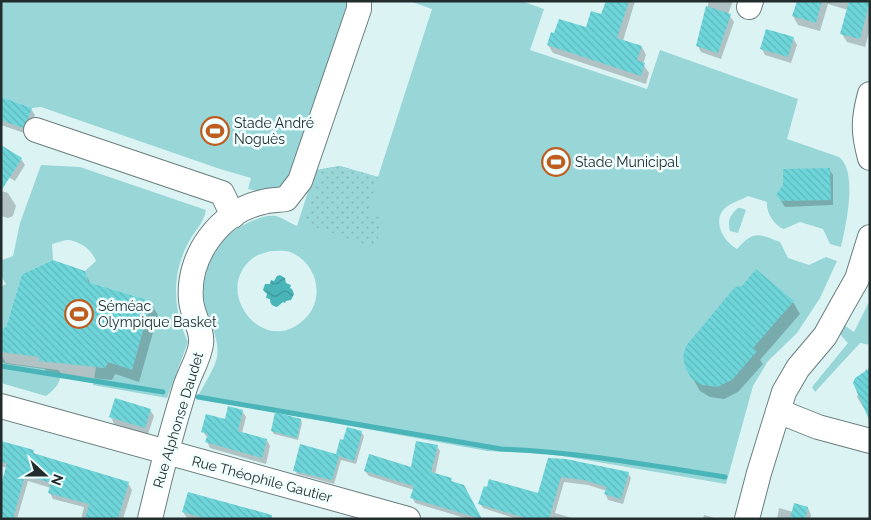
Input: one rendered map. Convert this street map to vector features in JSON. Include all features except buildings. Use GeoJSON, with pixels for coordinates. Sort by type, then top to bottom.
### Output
{"type":"FeatureCollection","features":[{"type":"Feature","properties":{"kind":"street","name":"Rue Alphonse Daudet"},"geometry":{"type":"LineString","coordinates":[[150,519],[185,387],[201,344],[191,301],[191,282],[195,264],[206,242],[221,224],[240,210],[262,202],[286,200],[300,181],[358,9],[359,1]]}},
{"type":"Feature","properties":{"kind":"street"},"geometry":{"type":"LineString","coordinates":[[870,94],[865,111],[864,136],[870,158]]}},
{"type":"Feature","properties":{"kind":"street"},"geometry":{"type":"LineString","coordinates":[[36,130],[222,193],[233,216]]}},
{"type":"Feature","properties":{"kind":"street"},"geometry":{"type":"LineString","coordinates":[[747,519],[784,392],[798,368],[825,336],[857,279],[870,237]]}},
{"type":"Feature","properties":{"kind":"street","name":"Rue Théophile Gautier"},"geometry":{"type":"LineString","coordinates":[[1,406],[408,519]]}},
{"type":"Feature","properties":{"kind":"street"},"geometry":{"type":"LineString","coordinates":[[778,411],[818,426],[870,440]]}},
{"type":"Feature","properties":{"kind":"shaded area","name":"Stade André Noguès"},"geometry":{"type":"Polygon","coordinates":[[[1,1],[348,1],[293,170],[283,186],[257,191],[248,189],[251,178],[41,107],[32,108],[1,97],[1,1]]]}},
{"type":"Feature","properties":{"kind":"shaded area"},"geometry":{"type":"Polygon","coordinates":[[[409,1],[521,1],[544,9],[530,50],[647,89],[660,50],[798,99],[787,139],[839,157],[845,164],[848,174],[849,199],[841,247],[830,244],[823,229],[800,222],[784,229],[780,227],[769,214],[767,202],[748,196],[729,205],[721,214],[719,226],[721,231],[728,242],[737,249],[747,239],[756,235],[780,242],[788,258],[809,265],[826,257],[837,261],[820,298],[797,333],[768,361],[753,386],[726,484],[551,454],[487,451],[197,398],[216,362],[218,351],[204,298],[206,275],[215,252],[230,234],[262,217],[276,216],[297,226],[315,170],[340,166],[378,177],[432,9],[409,1]],[[271,251],[256,256],[243,269],[238,284],[239,299],[245,313],[256,324],[269,330],[284,331],[300,323],[308,315],[314,305],[317,289],[313,274],[304,261],[290,252],[271,251]]]}},
{"type":"Feature","properties":{"kind":"shaded area"},"geometry":{"type":"Polygon","coordinates":[[[41,165],[80,167],[206,210],[202,221],[184,251],[177,276],[176,290],[179,316],[188,342],[167,398],[93,385],[96,367],[105,368],[108,362],[132,369],[151,301],[88,282],[85,271],[96,261],[89,250],[77,242],[66,240],[52,244],[53,260],[22,274],[6,327],[1,329],[1,287],[6,284],[1,276],[1,262],[13,256],[20,223],[41,165]]]}},
{"type":"Feature","properties":{"kind":"shaded area"},"geometry":{"type":"Polygon","coordinates":[[[340,166],[378,177],[368,212],[383,219],[375,248],[304,223],[322,169],[340,166]]]}},
{"type":"Feature","properties":{"kind":"shaded area"},"geometry":{"type":"Polygon","coordinates":[[[738,208],[746,210],[738,233],[730,231],[729,221],[738,208]]]}},
{"type":"Feature","properties":{"kind":"shaded area"},"geometry":{"type":"Polygon","coordinates":[[[870,300],[870,345],[860,343],[815,392],[812,387],[848,343],[838,332],[844,325],[854,332],[870,300]]]}},
{"type":"Feature","properties":{"kind":"shaded area"},"geometry":{"type":"Polygon","coordinates":[[[1,355],[6,363],[58,370],[61,373],[58,383],[46,396],[1,383],[1,355]]]}},
{"type":"Feature","properties":{"kind":"water"},"geometry":{"type":"Polygon","coordinates":[[[280,275],[285,278],[286,283],[291,285],[290,288],[294,294],[291,300],[283,302],[277,307],[270,302],[270,299],[266,298],[267,294],[263,290],[265,284],[270,284],[271,280],[274,281],[280,275]]]}},
{"type":"Feature","properties":{"kind":"waterway"},"geometry":{"type":"LineString","coordinates":[[1,366],[163,392]]}},
{"type":"Feature","properties":{"kind":"waterway"},"geometry":{"type":"LineString","coordinates":[[198,397],[501,449],[585,456],[725,477]]}},
{"type":"Feature","properties":{"kind":"place","name":"Stade André Noguès"},"geometry":{"type":"Point","coordinates":[215,131]}},
{"type":"Feature","properties":{"kind":"place","name":"Stade Municipal"},"geometry":{"type":"Point","coordinates":[556,162]}},
{"type":"Feature","properties":{"kind":"place","name":"Séméac Olympique Basket"},"geometry":{"type":"Point","coordinates":[79,314]}}]}
